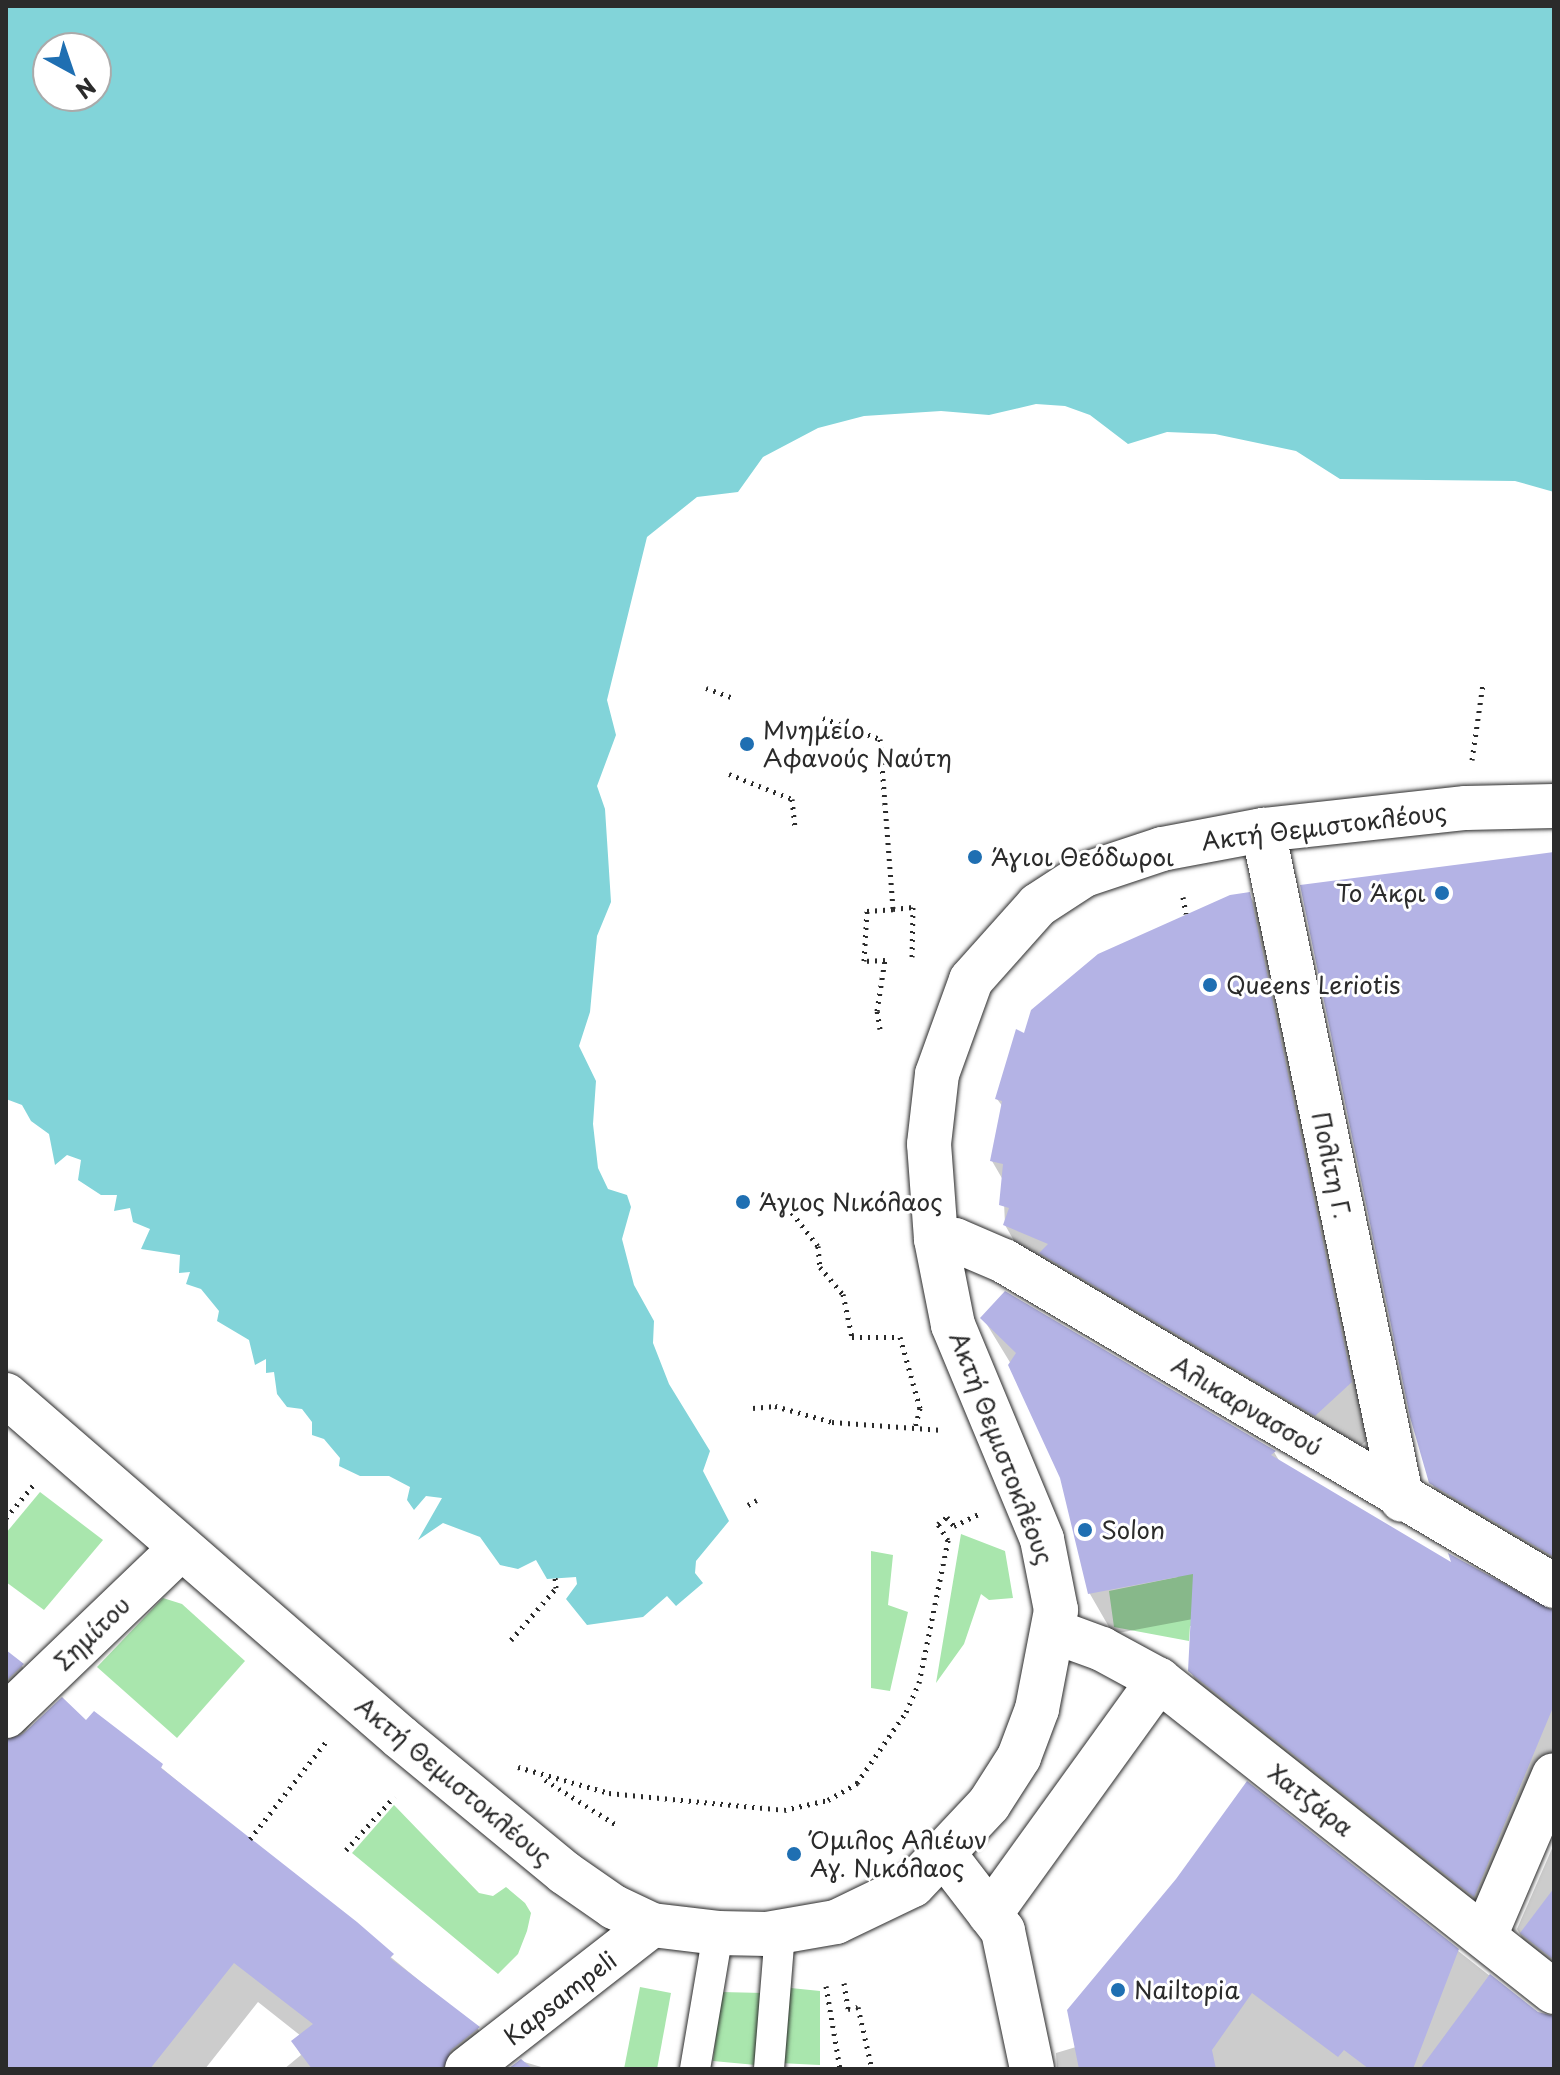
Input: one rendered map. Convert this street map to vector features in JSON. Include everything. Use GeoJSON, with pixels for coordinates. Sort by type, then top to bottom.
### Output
{"type":"FeatureCollection","features":[{"type":"Feature","properties":{"kind":"street","name":"Ακτή Θεμιστοκλέους"},"geometry":{"type":"LineString","coordinates":[[6,1395],[179,1550],[565,1873],[652,1925],[718,1933],[780,1932],[836,1922],[913,1885],[989,1804],[1019,1757],[1037,1709],[1053,1631],[1056,1590],[1042,1539],[953,1325],[936,1239],[929,1144],[937,1074],[953,1016],[971,980],[1005,936],[1038,905],[1084,875],[1162,849],[1263,830],[1466,808],[1554,806]]}},
{"type":"Feature","properties":{"kind":"street","name":"Πολίτη Γ."},"geometry":{"type":"LineString","coordinates":[[1263,830],[1402,1500]]}},
{"type":"Feature","properties":{"kind":"street","name":"Αλικαρνασσού"},"geometry":{"type":"LineString","coordinates":[[936,1239],[955,1240],[1004,1261],[1402,1500],[1554,1586]]}},
{"type":"Feature","properties":{"kind":"street","name":"Σημίτου"},"geometry":{"type":"LineString","coordinates":[[6,1716],[179,1550]]}},
{"type":"Feature","properties":{"kind":"street","name":"Χατζάρα"},"geometry":{"type":"LineString","coordinates":[[1053,1631],[1102,1649],[1159,1680],[1554,1992]]}},
{"type":"Feature","properties":{"kind":"street"},"geometry":{"type":"LineString","coordinates":[[990,1914],[1159,1680]]}},
{"type":"Feature","properties":{"kind":"street"},"geometry":{"type":"LineString","coordinates":[[1485,1936],[1554,1775]]}},
{"type":"Feature","properties":{"kind":"street"},"geometry":{"type":"LineString","coordinates":[[944,1854],[1003,1931],[1032,2069]]}},
{"type":"Feature","properties":{"kind":"street","name":"Kapsampeli"},"geometry":{"type":"LineString","coordinates":[[467,2069],[652,1925]]}},
{"type":"Feature","properties":{"kind":"lane"},"geometry":{"type":"LineString","coordinates":[[769,2069],[780,1932]]}},
{"type":"Feature","properties":{"kind":"lane"},"geometry":{"type":"LineString","coordinates":[[695,2069],[718,1933]]}},
{"type":"Feature","properties":{"kind":"path"},"geometry":{"type":"LineString","coordinates":[[1466,808],[1483,684]]}},
{"type":"Feature","properties":{"kind":"path"},"geometry":{"type":"LineString","coordinates":[[706,688],[731,697]]}},
{"type":"Feature","properties":{"kind":"path"},"geometry":{"type":"LineString","coordinates":[[823,718],[880,739],[893,909]]}},
{"type":"Feature","properties":{"kind":"path"},"geometry":{"type":"LineString","coordinates":[[729,774],[792,799],[795,828]]}},
{"type":"Feature","properties":{"kind":"path"},"geometry":{"type":"LineString","coordinates":[[1182,898],[1186,914]]}},
{"type":"Feature","properties":{"kind":"path"},"geometry":{"type":"LineString","coordinates":[[880,1029],[877,1011],[885,960],[864,961],[867,911],[913,907],[912,957]]}},
{"type":"Feature","properties":{"kind":"path"},"geometry":{"type":"LineString","coordinates":[[782,1200],[818,1246],[820,1267],[843,1294],[852,1337],[900,1337],[920,1408],[915,1428]]}},
{"type":"Feature","properties":{"kind":"path"},"geometry":{"type":"LineString","coordinates":[[753,1408],[775,1406],[832,1422],[955,1431]]}},
{"type":"Feature","properties":{"kind":"path"},"geometry":{"type":"LineString","coordinates":[[6,1518],[31,1488]]}},
{"type":"Feature","properties":{"kind":"path"},"geometry":{"type":"LineString","coordinates":[[748,1505],[757,1500]]}},
{"type":"Feature","properties":{"kind":"path"},"geometry":{"type":"LineString","coordinates":[[538,1775],[609,1793],[784,1810],[838,1795],[865,1772],[919,1683],[948,1540],[938,1524],[947,1517],[954,1526],[986,1510]]}},
{"type":"Feature","properties":{"kind":"path"},"geometry":{"type":"LineString","coordinates":[[511,1640],[556,1588],[555,1577]]}},
{"type":"Feature","properties":{"kind":"path"},"geometry":{"type":"LineString","coordinates":[[250,1839],[326,1741]]}},
{"type":"Feature","properties":{"kind":"path"},"geometry":{"type":"LineString","coordinates":[[513,1764],[538,1775],[615,1824]]}},
{"type":"Feature","properties":{"kind":"path"},"geometry":{"type":"LineString","coordinates":[[346,1850],[390,1802]]}},
{"type":"Feature","properties":{"kind":"path"},"geometry":{"type":"LineString","coordinates":[[581,1812],[586,1805]]}},
{"type":"Feature","properties":{"kind":"path"},"geometry":{"type":"LineString","coordinates":[[844,1983],[848,2009],[858,2007],[872,2069]]}},
{"type":"Feature","properties":{"kind":"path"},"geometry":{"type":"LineString","coordinates":[[826,1986],[840,2069]]}},
{"type":"Feature","properties":{"kind":"green space"},"geometry":{"type":"Polygon","coordinates":[[[1162,1491],[1235,1627],[1190,1626],[1189,1641],[1114,1627],[1109,1591],[1178,1577],[1162,1491]]]}},
{"type":"Feature","properties":{"kind":"green space"},"geometry":{"type":"Polygon","coordinates":[[[40,1492],[103,1540],[44,1610],[6,1582],[6,1533],[40,1492]]]}},
{"type":"Feature","properties":{"kind":"green space"},"geometry":{"type":"Polygon","coordinates":[[[961,1534],[1005,1551],[1013,1598],[989,1600],[981,1594],[964,1644],[936,1683],[961,1534]]]}},
{"type":"Feature","properties":{"kind":"green space"},"geometry":{"type":"Polygon","coordinates":[[[871,1551],[893,1555],[888,1605],[908,1612],[890,1691],[871,1688],[871,1551]]]}},
{"type":"Feature","properties":{"kind":"green space"},"geometry":{"type":"Polygon","coordinates":[[[163,1598],[182,1604],[245,1661],[177,1738],[97,1667],[163,1598]]]}},
{"type":"Feature","properties":{"kind":"green space"},"geometry":{"type":"Polygon","coordinates":[[[394,1805],[479,1893],[493,1896],[506,1887],[525,1903],[531,1913],[527,1931],[518,1954],[498,1974],[352,1853],[394,1805]]]}},
{"type":"Feature","properties":{"kind":"green space"},"geometry":{"type":"Polygon","coordinates":[[[640,1987],[671,1993],[657,2069],[624,2069],[640,1987]]]}},
{"type":"Feature","properties":{"kind":"green space"},"geometry":{"type":"Polygon","coordinates":[[[781,1987],[820,1991],[820,2065],[779,2063],[781,1987]]]}},
{"type":"Feature","properties":{"kind":"green space"},"geometry":{"type":"Polygon","coordinates":[[[721,1992],[770,1993],[766,2066],[713,2061],[721,1992]]]}},
{"type":"Feature","properties":{"kind":"water"},"geometry":{"type":"Polygon","coordinates":[[[6,6],[1554,6],[1554,492],[1515,481],[1340,479],[1296,451],[1215,434],[1167,432],[1128,444],[1090,415],[1065,406],[1036,404],[989,415],[941,411],[864,416],[818,428],[763,457],[738,492],[697,497],[647,537],[607,700],[616,735],[597,786],[605,809],[611,902],[597,936],[590,1012],[579,1046],[596,1081],[593,1124],[598,1168],[608,1189],[627,1195],[631,1207],[622,1239],[634,1285],[654,1321],[653,1343],[669,1384],[710,1451],[703,1471],[729,1521],[696,1561],[695,1573],[703,1583],[676,1606],[667,1596],[643,1617],[587,1625],[566,1599],[577,1584],[576,1577],[547,1579],[536,1560],[518,1569],[500,1565],[480,1537],[443,1523],[418,1540],[442,1498],[426,1496],[414,1510],[407,1500],[410,1487],[389,1476],[360,1476],[339,1466],[340,1458],[324,1439],[312,1435],[312,1422],[302,1409],[287,1407],[277,1394],[274,1372],[266,1373],[266,1359],[255,1365],[249,1340],[217,1321],[219,1311],[201,1289],[186,1284],[190,1272],[179,1273],[180,1255],[141,1249],[150,1229],[133,1222],[130,1208],[114,1211],[117,1195],[101,1195],[78,1180],[81,1160],[67,1155],[55,1165],[49,1134],[31,1121],[22,1105],[6,1099],[6,6]]]}},
{"type":"Feature","properties":{"kind":"building"},"geometry":{"type":"Polygon","coordinates":[[[1554,852],[1554,1557],[1429,1483],[1410,1417],[1300,885],[1554,852]]]}},
{"type":"Feature","properties":{"kind":"building"},"geometry":{"type":"Polygon","coordinates":[[[1250,892],[1352,1382],[1315,1416],[1039,1253],[1048,1244],[1003,1225],[1009,1208],[999,1205],[1003,1164],[990,1161],[1002,1101],[995,1099],[1016,1029],[1024,1033],[1031,1010],[1098,954],[1230,895],[1250,892]]]}},
{"type":"Feature","properties":{"kind":"building"},"geometry":{"type":"Polygon","coordinates":[[[1005,1291],[1276,1451],[1271,1455],[1451,1562],[1448,1553],[1554,1611],[1554,1705],[1474,1897],[1188,1671],[1193,1574],[1088,1594],[1060,1478],[1008,1365],[1016,1353],[980,1318],[1005,1291]]]}},
{"type":"Feature","properties":{"kind":"building"},"geometry":{"type":"Polygon","coordinates":[[[6,1650],[24,1664],[6,1681],[6,1650]]]}},
{"type":"Feature","properties":{"kind":"building"},"geometry":{"type":"Polygon","coordinates":[[[62,1697],[86,1720],[94,1711],[163,1764],[161,1768],[357,1922],[394,1954],[390,1958],[480,2027],[451,2050],[443,2069],[312,2069],[291,2041],[313,2024],[234,1963],[150,2069],[6,2069],[6,1740],[23,1734],[62,1697]]]}},
{"type":"Feature","properties":{"kind":"building"},"geometry":{"type":"Polygon","coordinates":[[[1247,1781],[1459,1949],[1413,2069],[1369,2069],[1344,2050],[1338,2057],[1252,1993],[1212,2050],[1216,2069],[1079,2069],[1067,2010],[1176,1879],[1247,1781]]]}},
{"type":"Feature","properties":{"kind":"building"},"geometry":{"type":"Polygon","coordinates":[[[1554,1888],[1554,1960],[1520,1933],[1554,1888]]]}},
{"type":"Feature","properties":{"kind":"building"},"geometry":{"type":"Polygon","coordinates":[[[1490,1974],[1538,2012],[1554,2016],[1554,2069],[1420,2069],[1490,1974]]]}},
{"type":"Feature","properties":{"kind":"building"},"geometry":{"type":"Polygon","coordinates":[[[521,2059],[533,2069],[508,2069],[521,2059]]]}},
{"type":"Feature","properties":{"kind":"place","name":"Μνημείο Αφανούς Ναύτη"},"geometry":{"type":"Point","coordinates":[747,744]}},
{"type":"Feature","properties":{"kind":"place","name":"Άγιοι Θεόδωροι"},"geometry":{"type":"Point","coordinates":[975,857]}},
{"type":"Feature","properties":{"kind":"place","name":"Το Άκρι"},"geometry":{"type":"Point","coordinates":[1442,893]}},
{"type":"Feature","properties":{"kind":"place","name":"Queens Leriotis"},"geometry":{"type":"Point","coordinates":[1210,985]}},
{"type":"Feature","properties":{"kind":"place","name":"Άγιος Νικόλαος"},"geometry":{"type":"Point","coordinates":[743,1202]}},
{"type":"Feature","properties":{"kind":"place","name":"Solon"},"geometry":{"type":"Point","coordinates":[1085,1530]}},
{"type":"Feature","properties":{"kind":"place","name":"Όμιλος Αλιέων Αγ. Νικόλαος"},"geometry":{"type":"Point","coordinates":[794,1854]}},
{"type":"Feature","properties":{"kind":"place","name":"Nailtopia"},"geometry":{"type":"Point","coordinates":[1118,1990]}}]}
